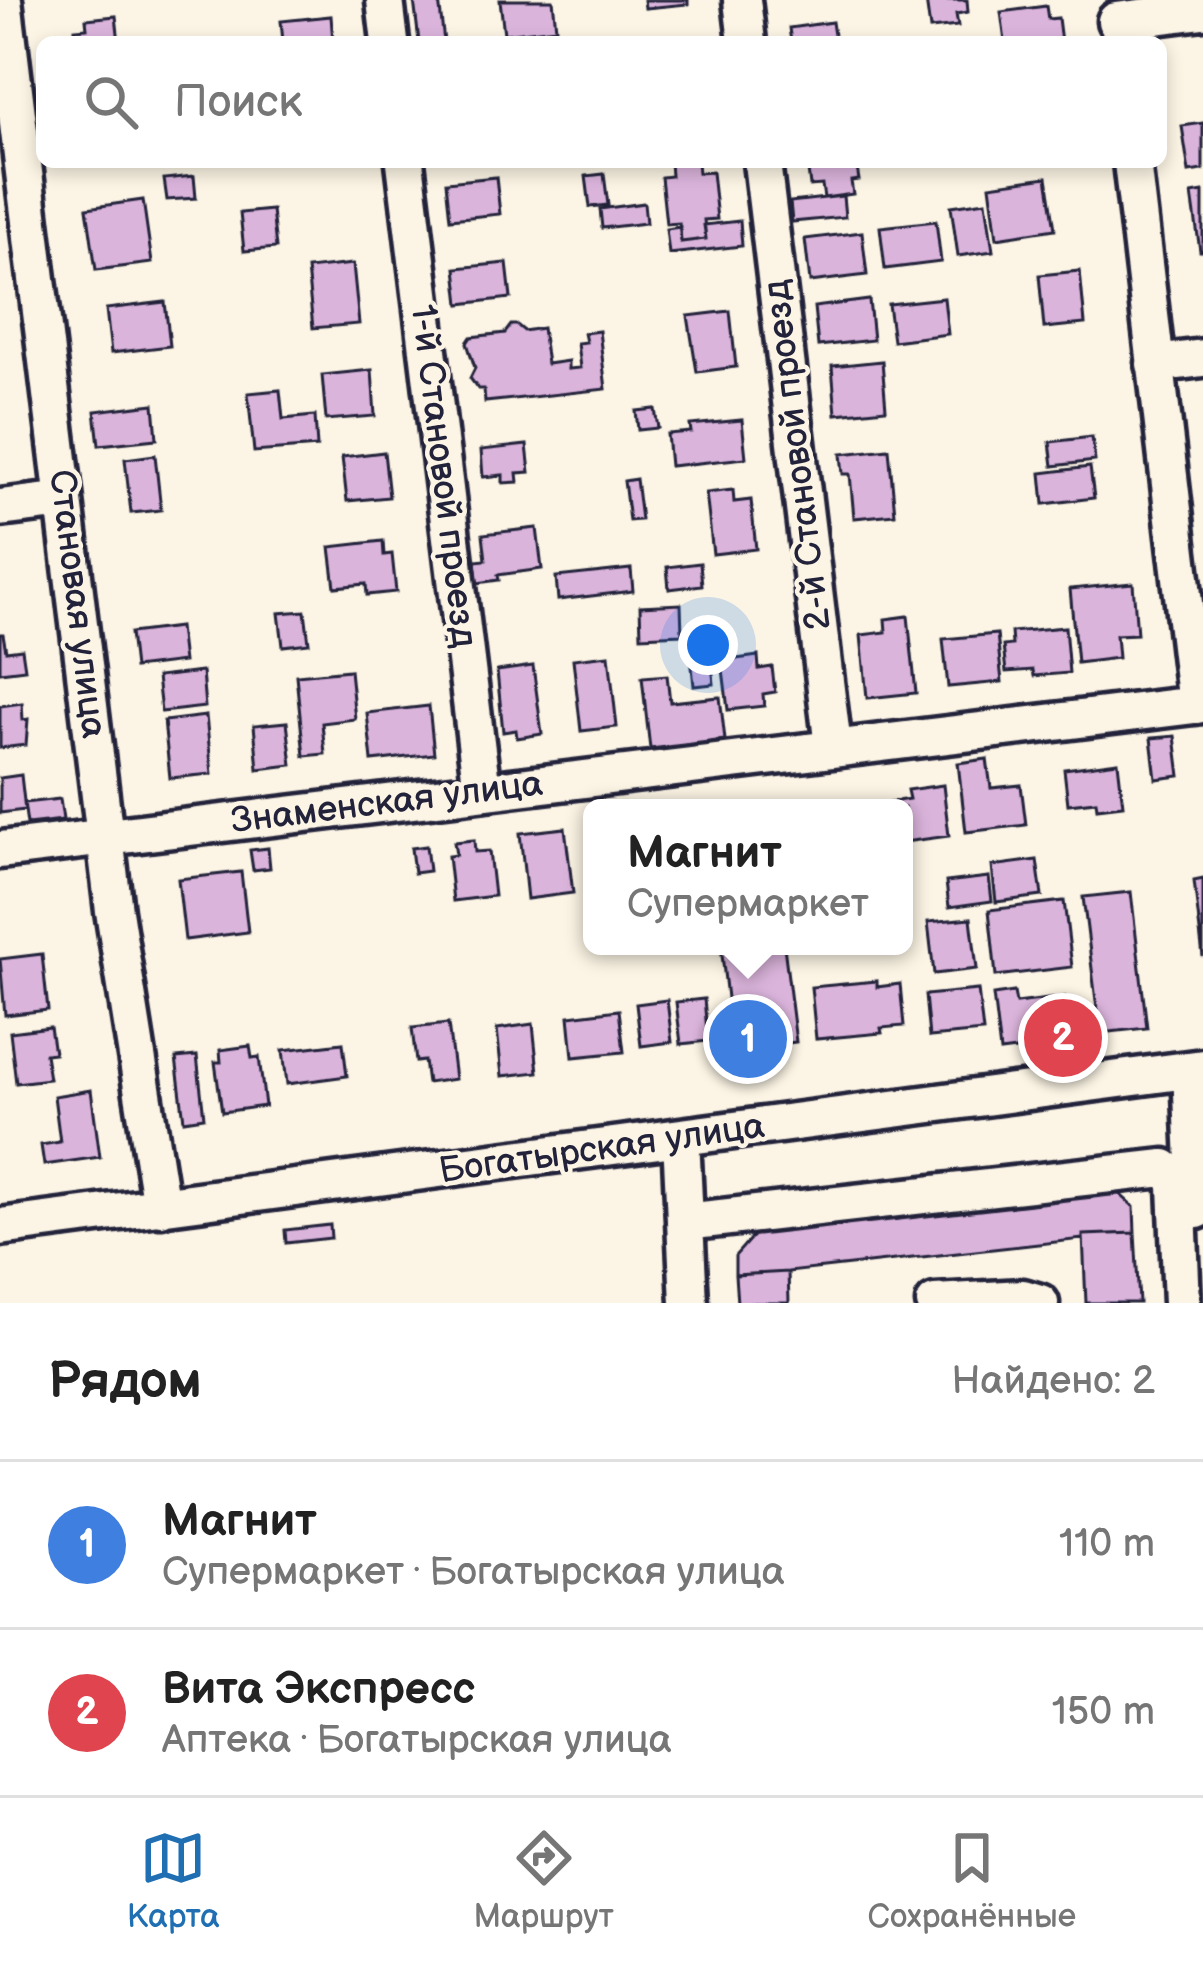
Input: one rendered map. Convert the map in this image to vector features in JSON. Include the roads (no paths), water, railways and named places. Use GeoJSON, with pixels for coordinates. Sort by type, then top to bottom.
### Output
{"type":"FeatureCollection","features":[{"type":"Feature","properties":{"kind":"street","name":"Становая улица"},"geometry":{"type":"LineString","coordinates":[[3,0],[11,154],[64,500],[114,911],[161,1208]]}},
{"type":"Feature","properties":{"kind":"street"},"geometry":{"type":"LineString","coordinates":[[385,0],[389,36]]}},
{"type":"Feature","properties":{"kind":"street"},"geometry":{"type":"LineString","coordinates":[[742,0],[746,36]]}},
{"type":"Feature","properties":{"kind":"street"},"geometry":{"type":"LineString","coordinates":[[1116,21],[1203,10]]}},
{"type":"Feature","properties":{"kind":"street","name":"1-й Становой проезд"},"geometry":{"type":"LineString","coordinates":[[406,168],[482,791]]}},
{"type":"Feature","properties":{"kind":"street","name":"2-й Становой проезд"},"geometry":{"type":"LineString","coordinates":[[763,168],[833,747]]}},
{"type":"Feature","properties":{"kind":"street"},"geometry":{"type":"LineString","coordinates":[[1133,168],[1200,705]]}},
{"type":"Feature","properties":{"kind":"street"},"geometry":{"type":"LineString","coordinates":[[1155,364],[1203,358]]}},
{"type":"Feature","properties":{"kind":"street"},"geometry":{"type":"LineString","coordinates":[[0,508],[64,500]]}},
{"type":"Feature","properties":{"kind":"street","name":"Знаменская улица"},"geometry":{"type":"LineString","coordinates":[[0,850],[1200,705]]}},
{"type":"Feature","properties":{"kind":"street"},"geometry":{"type":"LineString","coordinates":[[1197,1069],[1201,1303]]}},
{"type":"Feature","properties":{"kind":"street","name":"Богатырская улица"},"geometry":{"type":"LineString","coordinates":[[0,1227],[1197,1069]]}},
{"type":"Feature","properties":{"kind":"street"},"geometry":{"type":"LineString","coordinates":[[682,1138],[689,1303]]}},
{"type":"Feature","properties":{"kind":"street"},"geometry":{"type":"LineString","coordinates":[[685,1222],[1163,1168],[1174,1176],[1177,1186],[1182,1303]]}},
{"type":"Feature","properties":{"kind":"street"},"geometry":{"type":"LineString","coordinates":[[934,1303],[1023,1298],[1040,1303]]}},
{"type":"Feature","properties":{"kind":"place","name":"Вита Экспресс"},"geometry":{"type":"Point","coordinates":[1063,1038]}},
{"type":"Feature","properties":{"kind":"place","name":"Магнит"},"geometry":{"type":"Point","coordinates":[748,1039]}}]}
